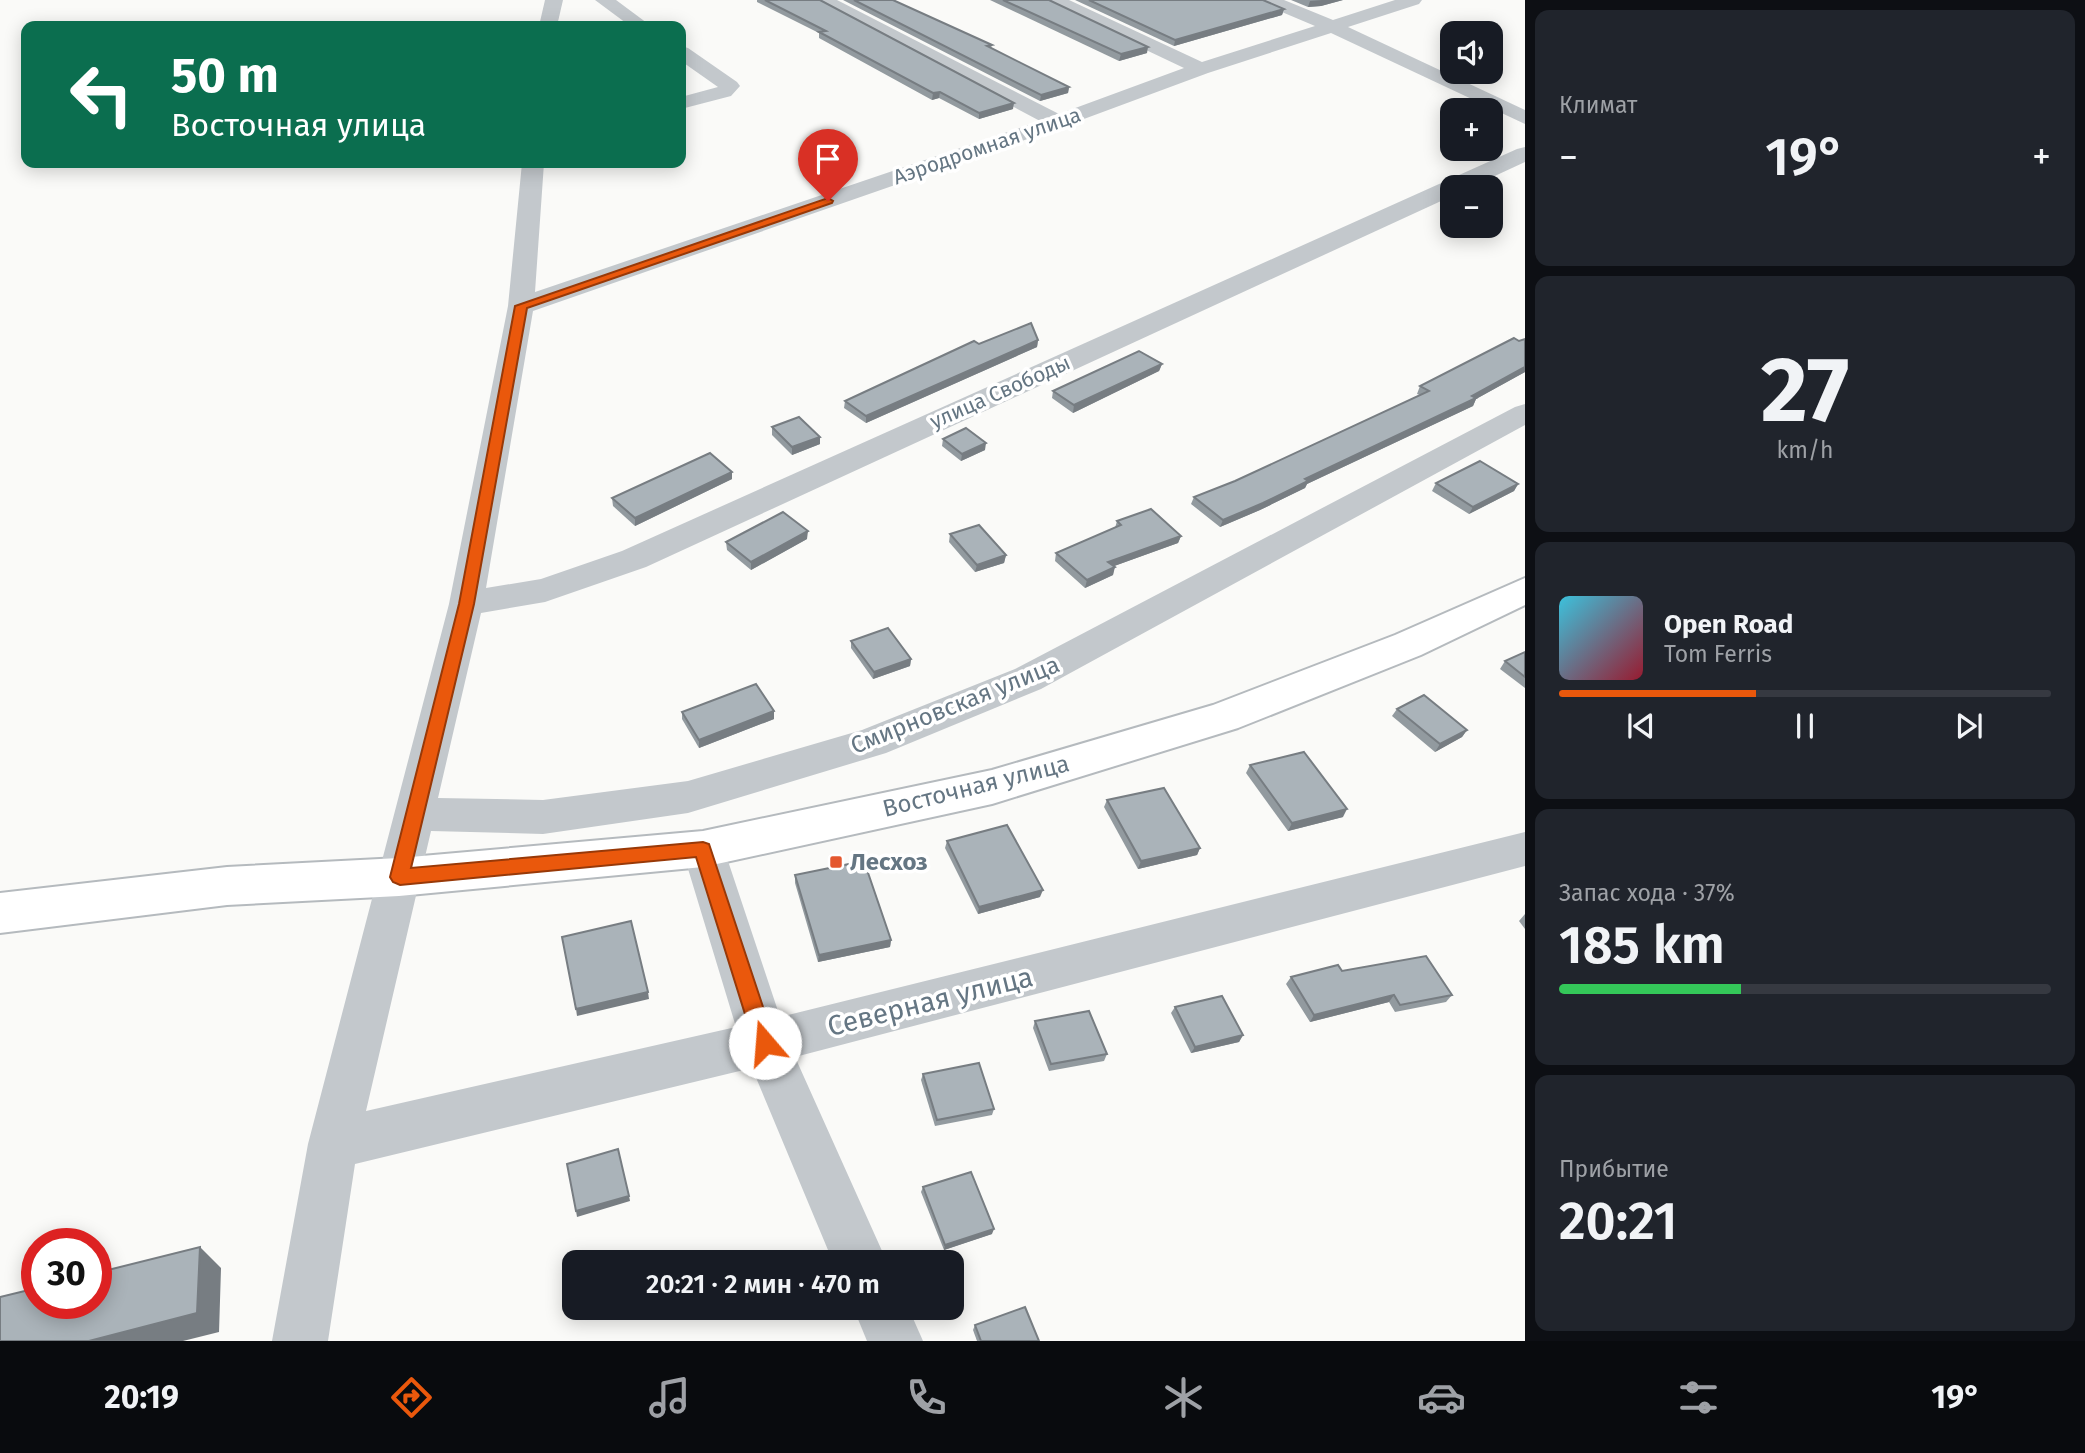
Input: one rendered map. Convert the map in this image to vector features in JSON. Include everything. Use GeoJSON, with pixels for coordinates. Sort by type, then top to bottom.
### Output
{"type":"FeatureCollection","features":[{"type":"Feature","properties":{"kind":"main road","name":"Восточная улица"},"geometry":{"type":"LineString","coordinates":[[0,913],[227,886],[400,877],[703,849],[992,787],[1224,717],[1408,645],[1525,590]]}},
{"type":"Feature","properties":{"kind":"street"},"geometry":{"type":"LineString","coordinates":[[549,21],[554,0]]}},
{"type":"Feature","properties":{"kind":"street"},"geometry":{"type":"LineString","coordinates":[[604,0],[635,21]]}},
{"type":"Feature","properties":{"kind":"street"},"geometry":{"type":"LineString","coordinates":[[823,0],[1058,122]]}},
{"type":"Feature","properties":{"kind":"street"},"geometry":{"type":"LineString","coordinates":[[1055,0],[1201,69]]}},
{"type":"Feature","properties":{"kind":"street"},"geometry":{"type":"LineString","coordinates":[[1269,0],[1331,26],[1525,118]]}},
{"type":"Feature","properties":{"kind":"street","name":"Аэродромная улица"},"geometry":{"type":"LineString","coordinates":[[521,306],[1058,122],[1201,69],[1413,0]]}},
{"type":"Feature","properties":{"kind":"street"},"geometry":{"type":"LineString","coordinates":[[686,55],[730,86],[724,92],[686,102]]}},
{"type":"Feature","properties":{"kind":"street","name":"улица Свободы"},"geometry":{"type":"LineString","coordinates":[[466,604],[545,590],[634,559],[1525,154]]}},
{"type":"Feature","properties":{"kind":"street"},"geometry":{"type":"LineString","coordinates":[[300,1341],[333,1144],[466,604],[521,306],[534,168]]}},
{"type":"Feature","properties":{"kind":"street","name":"Смирновская улица"},"geometry":{"type":"LineString","coordinates":[[415,814],[543,817],[688,797],[872,743],[1028,679],[1525,413]]}},
{"type":"Feature","properties":{"kind":"street"},"geometry":{"type":"LineString","coordinates":[[703,849],[765,1043],[855,1250]]}},
{"type":"Feature","properties":{"kind":"street","name":"Северная улица"},"geometry":{"type":"LineString","coordinates":[[333,1144],[765,1043],[1525,849]]}},
{"type":"Feature","properties":{"kind":"street"},"geometry":{"type":"LineString","coordinates":[[886,1320],[895,1341]]}},
{"type":"Feature","properties":{"kind":"building"},"geometry":{"type":"Polygon","coordinates":[[[765,0],[820,0],[1014,103],[979,113],[940,92],[933,93],[819,32],[826,31],[765,0]]]}},
{"type":"Feature","properties":{"kind":"building"},"geometry":{"type":"Polygon","coordinates":[[[854,0],[893,0],[992,45],[987,46],[1069,87],[1041,95],[854,0]]]}},
{"type":"Feature","properties":{"kind":"building"},"geometry":{"type":"Polygon","coordinates":[[[1003,0],[1049,0],[1148,47],[1121,54],[1003,0]]]}},
{"type":"Feature","properties":{"kind":"building"},"geometry":{"type":"Polygon","coordinates":[[[1089,0],[1263,0],[1284,9],[1175,40],[1089,0]]]}},
{"type":"Feature","properties":{"kind":"building"},"geometry":{"type":"Polygon","coordinates":[[[1031,323],[1038,340],[866,416],[845,401],[974,341],[979,344],[1031,323]]]}},
{"type":"Feature","properties":{"kind":"building"},"geometry":{"type":"Polygon","coordinates":[[[1514,338],[1519,341],[1525,339],[1525,367],[1472,396],[1476,398],[1223,520],[1194,497],[1235,481],[1429,391],[1420,386],[1514,338]]]}},
{"type":"Feature","properties":{"kind":"building"},"geometry":{"type":"Polygon","coordinates":[[[1139,351],[1162,364],[1074,405],[1053,391],[1139,351]]]}},
{"type":"Feature","properties":{"kind":"building"},"geometry":{"type":"Polygon","coordinates":[[[799,417],[820,437],[792,447],[772,427],[799,417]]]}},
{"type":"Feature","properties":{"kind":"building"},"geometry":{"type":"Polygon","coordinates":[[[966,428],[986,443],[962,454],[943,439],[966,428]]]}},
{"type":"Feature","properties":{"kind":"building"},"geometry":{"type":"Polygon","coordinates":[[[710,453],[732,472],[635,518],[612,498],[710,453]]]}},
{"type":"Feature","properties":{"kind":"building"},"geometry":{"type":"Polygon","coordinates":[[[1480,461],[1518,484],[1473,507],[1436,483],[1480,461]]]}},
{"type":"Feature","properties":{"kind":"building"},"geometry":{"type":"Polygon","coordinates":[[[1151,509],[1181,536],[1108,562],[1115,567],[1087,580],[1056,553],[1121,525],[1117,521],[1151,509]]]}},
{"type":"Feature","properties":{"kind":"building"},"geometry":{"type":"Polygon","coordinates":[[[783,512],[808,531],[751,562],[726,542],[783,512]]]}},
{"type":"Feature","properties":{"kind":"building"},"geometry":{"type":"Polygon","coordinates":[[[979,525],[1006,555],[977,565],[950,534],[979,525]]]}},
{"type":"Feature","properties":{"kind":"building"},"geometry":{"type":"Polygon","coordinates":[[[888,628],[911,659],[874,672],[851,641],[888,628]]]}},
{"type":"Feature","properties":{"kind":"building"},"geometry":{"type":"Polygon","coordinates":[[[1525,652],[1525,677],[1505,661],[1525,652]]]}},
{"type":"Feature","properties":{"kind":"building"},"geometry":{"type":"Polygon","coordinates":[[[756,684],[774,711],[699,740],[682,712],[756,684]]]}},
{"type":"Feature","properties":{"kind":"building"},"geometry":{"type":"Polygon","coordinates":[[[1424,695],[1467,730],[1440,744],[1397,709],[1424,695]]]}},
{"type":"Feature","properties":{"kind":"building"},"geometry":{"type":"Polygon","coordinates":[[[1304,752],[1347,809],[1292,823],[1250,765],[1304,752]]]}},
{"type":"Feature","properties":{"kind":"building"},"geometry":{"type":"Polygon","coordinates":[[[1164,788],[1200,848],[1141,861],[1107,800],[1164,788]]]}},
{"type":"Feature","properties":{"kind":"building"},"geometry":{"type":"Polygon","coordinates":[[[1007,825],[1043,890],[979,907],[947,841],[1007,825]]]}},
{"type":"Feature","properties":{"kind":"building"},"geometry":{"type":"Polygon","coordinates":[[[864,861],[891,940],[819,955],[795,875],[864,861]]]}},
{"type":"Feature","properties":{"kind":"building"},"geometry":{"type":"Polygon","coordinates":[[[631,921],[648,992],[576,1009],[562,937],[631,921]]]}},
{"type":"Feature","properties":{"kind":"building"},"geometry":{"type":"Polygon","coordinates":[[[1426,956],[1452,995],[1400,1005],[1394,995],[1314,1015],[1291,977],[1338,965],[1342,971],[1426,956]]]}},
{"type":"Feature","properties":{"kind":"building"},"geometry":{"type":"Polygon","coordinates":[[[1222,996],[1243,1035],[1195,1047],[1175,1007],[1222,996]]]}},
{"type":"Feature","properties":{"kind":"building"},"geometry":{"type":"Polygon","coordinates":[[[1089,1011],[1107,1054],[1051,1064],[1035,1021],[1089,1011]]]}},
{"type":"Feature","properties":{"kind":"building"},"geometry":{"type":"Polygon","coordinates":[[[979,1063],[994,1109],[937,1120],[923,1074],[979,1063]]]}},
{"type":"Feature","properties":{"kind":"building"},"geometry":{"type":"Polygon","coordinates":[[[618,1149],[629,1196],[576,1211],[567,1164],[618,1149]]]}},
{"type":"Feature","properties":{"kind":"building"},"geometry":{"type":"Polygon","coordinates":[[[971,1172],[994,1229],[945,1245],[923,1187],[971,1172]]]}},
{"type":"Feature","properties":{"kind":"building"},"geometry":{"type":"Polygon","coordinates":[[[200,1247],[197,1313],[89,1341],[0,1341],[0,1297],[21,1292],[21,1319],[112,1319],[112,1269],[200,1247]]]}},
{"type":"Feature","properties":{"kind":"building"},"geometry":{"type":"Polygon","coordinates":[[[1025,1307],[1039,1341],[981,1341],[975,1325],[1025,1307]]]}},
{"type":"Feature","properties":{"kind":"place","name":"Лесхоз"},"geometry":{"type":"Point","coordinates":[836,862]}},
{"type":"Feature","properties":{"kind":"route"},"geometry":{"type":"LineString","coordinates":[[765,1043],[703,849],[400,877],[466,604],[521,306],[828,201]]}}]}
